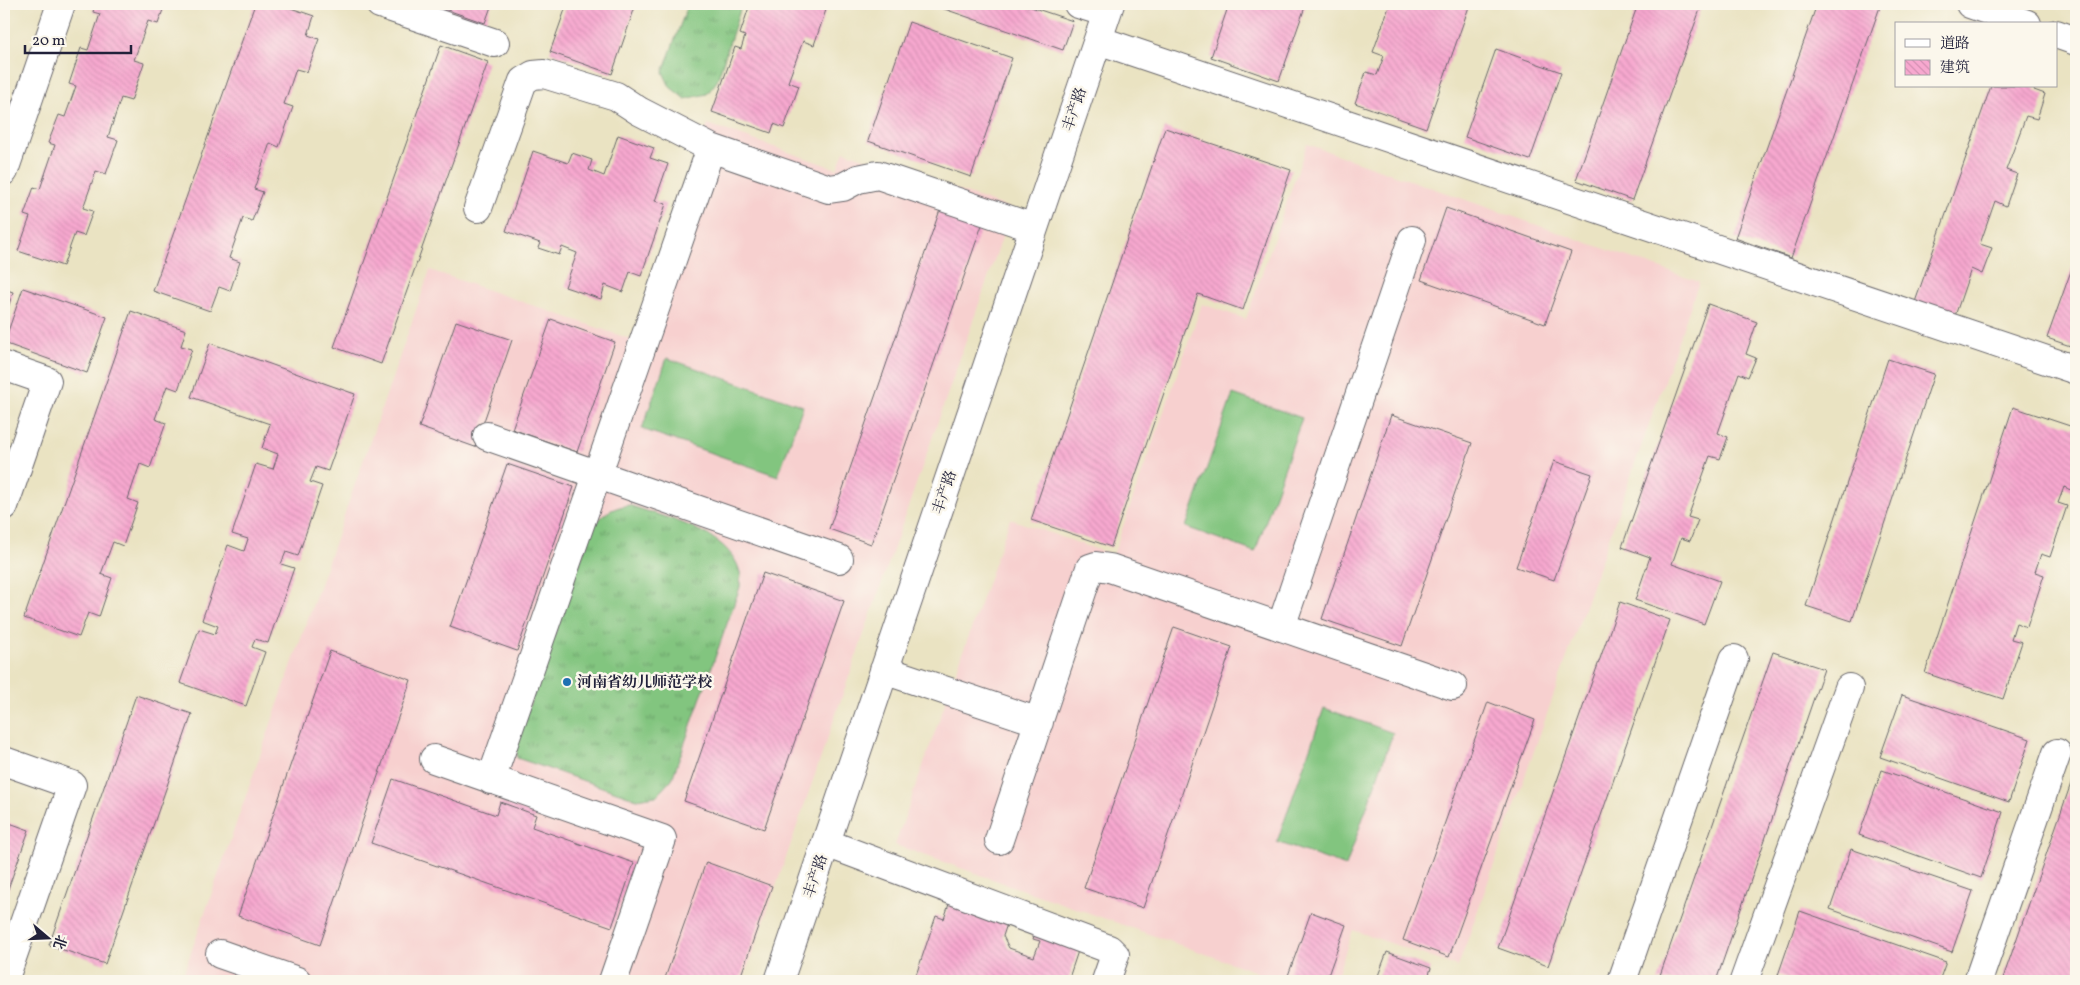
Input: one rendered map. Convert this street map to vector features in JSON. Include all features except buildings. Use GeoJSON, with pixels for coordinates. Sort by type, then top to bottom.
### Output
{"type":"FeatureCollection","features":[{"type":"Feature","properties":{"kind":"street"},"geometry":{"type":"LineString","coordinates":[[4,171],[60,4]]}},
{"type":"Feature","properties":{"kind":"street"},"geometry":{"type":"LineString","coordinates":[[380,4],[495,44]]}},
{"type":"Feature","properties":{"kind":"street"},"geometry":{"type":"LineString","coordinates":[[1078,4],[1108,9]]}},
{"type":"Feature","properties":{"kind":"street"},"geometry":{"type":"LineString","coordinates":[[1970,4],[2021,22]]}},
{"type":"Feature","properties":{"kind":"street","name":"丰产路"},"geometry":{"type":"LineString","coordinates":[[779,981],[1108,9]]}},
{"type":"Feature","properties":{"kind":"street"},"geometry":{"type":"LineString","coordinates":[[2058,35],[2076,41]]}},
{"type":"Feature","properties":{"kind":"street"},"geometry":{"type":"LineString","coordinates":[[1098,40],[2076,370]]}},
{"type":"Feature","properties":{"kind":"street"},"geometry":{"type":"LineString","coordinates":[[478,208],[523,81],[533,75],[544,74],[616,96],[639,111],[710,148],[829,189],[843,187],[858,180],[878,175],[1034,228]]}},
{"type":"Feature","properties":{"kind":"street"},"geometry":{"type":"LineString","coordinates":[[491,780],[710,148]]}},
{"type":"Feature","properties":{"kind":"street"},"geometry":{"type":"LineString","coordinates":[[1281,627],[1412,240]]}},
{"type":"Feature","properties":{"kind":"street"},"geometry":{"type":"LineString","coordinates":[[4,366],[47,381],[4,506]]}},
{"type":"Feature","properties":{"kind":"street"},"geometry":{"type":"LineString","coordinates":[[486,436],[839,559]]}},
{"type":"Feature","properties":{"kind":"street"},"geometry":{"type":"LineString","coordinates":[[998,840],[1090,568],[1096,566],[1110,568],[1453,686]]}},
{"type":"Feature","properties":{"kind":"street"},"geometry":{"type":"LineString","coordinates":[[1622,981],[1734,659]]}},
{"type":"Feature","properties":{"kind":"street"},"geometry":{"type":"LineString","coordinates":[[884,670],[1039,722]]}},
{"type":"Feature","properties":{"kind":"street"},"geometry":{"type":"LineString","coordinates":[[1744,981],[1850,688]]}},
{"type":"Feature","properties":{"kind":"street"},"geometry":{"type":"LineString","coordinates":[[1978,981],[2057,753]]}},
{"type":"Feature","properties":{"kind":"street"},"geometry":{"type":"LineString","coordinates":[[434,759],[662,839],[613,981]]}},
{"type":"Feature","properties":{"kind":"street"},"geometry":{"type":"LineString","coordinates":[[4,761],[72,785],[4,981]]}},
{"type":"Feature","properties":{"kind":"street"},"geometry":{"type":"LineString","coordinates":[[826,843],[1109,949],[1115,955],[1106,981]]}},
{"type":"Feature","properties":{"kind":"street"},"geometry":{"type":"LineString","coordinates":[[220,954],[297,981]]}},
{"type":"Feature","properties":{"kind":"shaded area","name":"河南省幼儿师范学校"},"geometry":{"type":"Polygon","coordinates":[[[708,124],[837,169],[844,151],[1012,209],[743,981],[181,981],[430,270],[633,340],[708,124]]]}},
{"type":"Feature","properties":{"kind":"shaded area"},"geometry":{"type":"Polygon","coordinates":[[[1307,144],[1699,282],[1458,967],[1353,930],[1335,981],[1254,981],[1257,972],[895,845],[1010,519],[1113,555],[1202,304],[1246,319],[1307,144]]]}},
{"type":"Feature","properties":{"kind":"green space"},"geometry":{"type":"Polygon","coordinates":[[[688,4],[742,4],[717,81],[707,94],[685,99],[670,87],[663,72],[688,4]]]}},
{"type":"Feature","properties":{"kind":"green space"},"geometry":{"type":"Polygon","coordinates":[[[667,358],[803,406],[778,476],[642,429],[667,358]]]}},
{"type":"Feature","properties":{"kind":"green space"},"geometry":{"type":"Polygon","coordinates":[[[1233,394],[1302,418],[1255,552],[1186,527],[1233,394]]]}},
{"type":"Feature","properties":{"kind":"green space"},"geometry":{"type":"Polygon","coordinates":[[[629,505],[677,521],[709,536],[723,546],[734,558],[740,572],[740,587],[672,779],[656,796],[637,799],[517,758],[516,743],[592,528],[607,512],[629,505]]]}},
{"type":"Feature","properties":{"kind":"green space"},"geometry":{"type":"Polygon","coordinates":[[[1324,708],[1393,733],[1346,866],[1277,842],[1324,708]]]}},
{"type":"Feature","properties":{"kind":"place","name":"河南省幼儿师范学校"},"geometry":{"type":"Point","coordinates":[567,682]}}]}
